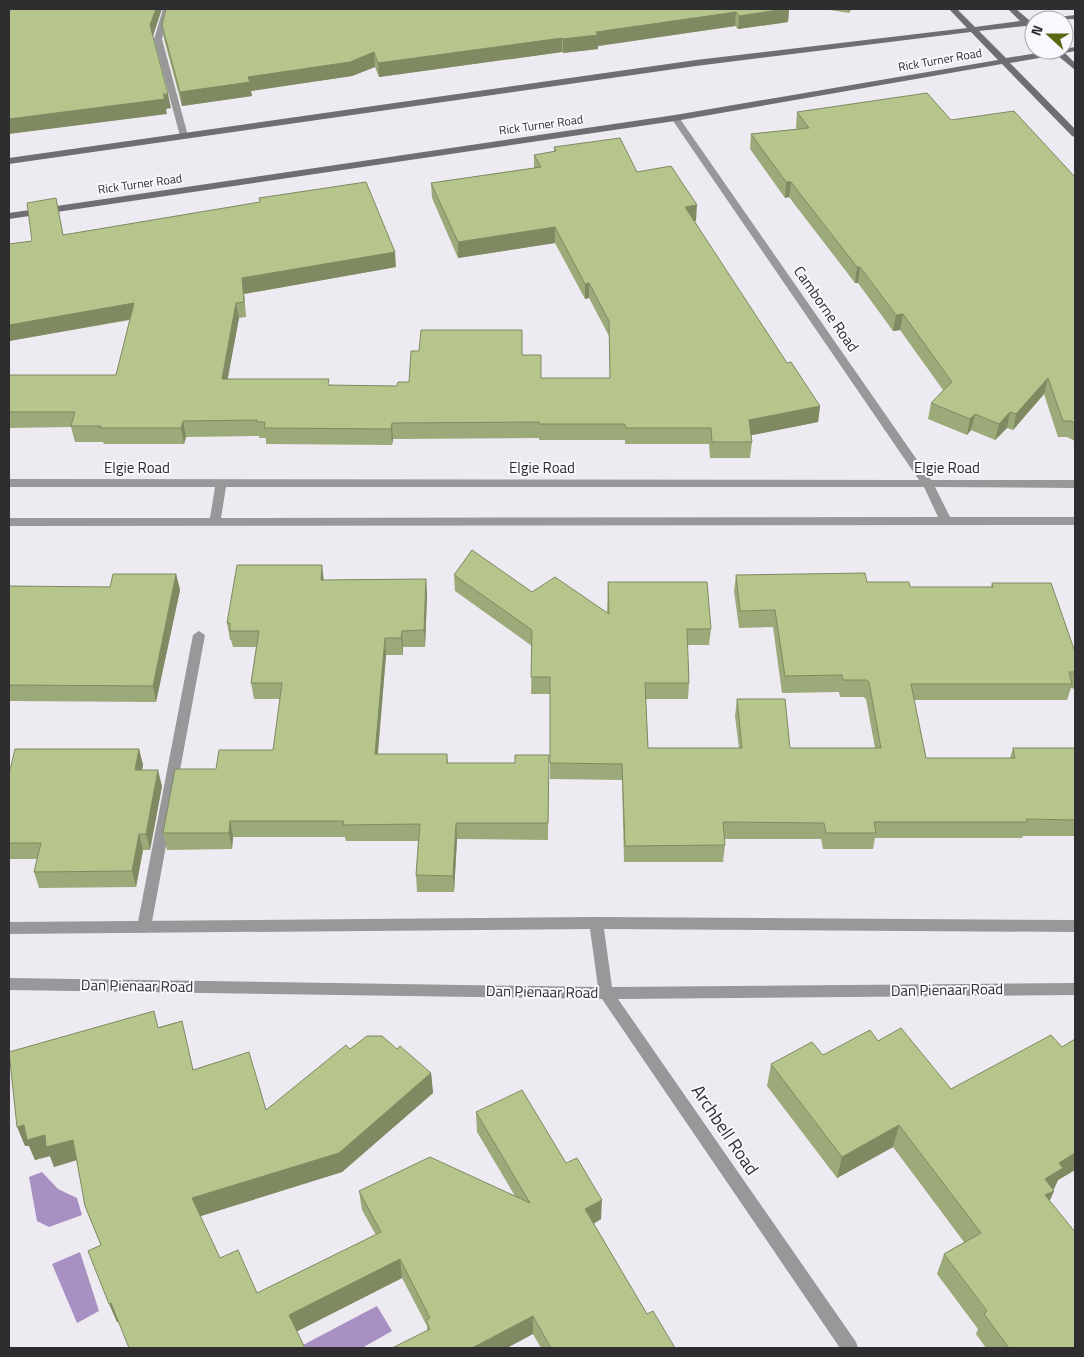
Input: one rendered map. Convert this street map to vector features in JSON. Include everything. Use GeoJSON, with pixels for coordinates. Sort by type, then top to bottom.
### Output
{"type":"FeatureCollection","features":[{"type":"Feature","properties":{"kind":"main road"},"geometry":{"type":"LineString","coordinates":[[952,9],[1075,134]]}},
{"type":"Feature","properties":{"kind":"main road"},"geometry":{"type":"LineString","coordinates":[[1012,9],[1024,18]]}},
{"type":"Feature","properties":{"kind":"main road","name":"Rick Turner Road"},"geometry":{"type":"LineString","coordinates":[[9,161],[696,63],[1024,23]]}},
{"type":"Feature","properties":{"kind":"main road","name":"Rick Turner Road"},"geometry":{"type":"LineString","coordinates":[[9,216],[675,118],[1024,58]]}},
{"type":"Feature","properties":{"kind":"street"},"geometry":{"type":"LineString","coordinates":[[167,9],[158,39],[184,136]]}},
{"type":"Feature","properties":{"kind":"street","name":"Camborne Road"},"geometry":{"type":"LineString","coordinates":[[675,118],[927,483],[946,521]]}},
{"type":"Feature","properties":{"kind":"street","name":"Elgie Road"},"geometry":{"type":"LineString","coordinates":[[9,483],[1075,484]]}},
{"type":"Feature","properties":{"kind":"street"},"geometry":{"type":"LineString","coordinates":[[216,521],[221,483]]}},
{"type":"Feature","properties":{"kind":"street"},"geometry":{"type":"LineString","coordinates":[[9,522],[1075,521]]}},
{"type":"Feature","properties":{"kind":"street"},"geometry":{"type":"LineString","coordinates":[[144,927],[199,635]]}},
{"type":"Feature","properties":{"kind":"street"},"geometry":{"type":"LineString","coordinates":[[9,928],[596,923],[1075,926]]}},
{"type":"Feature","properties":{"kind":"street","name":"Archbell Road"},"geometry":{"type":"LineString","coordinates":[[596,923],[606,993],[850,1348]]}},
{"type":"Feature","properties":{"kind":"street","name":"Dan Pienaar Road"},"geometry":{"type":"LineString","coordinates":[[9,984],[606,993],[1075,989]]}},
{"type":"Feature","properties":{"kind":"shaded area"},"geometry":{"type":"Polygon","coordinates":[[[42,1172],[58,1189],[77,1198],[82,1215],[49,1227],[37,1221],[29,1177],[42,1172]]]}},
{"type":"Feature","properties":{"kind":"shaded area"},"geometry":{"type":"Polygon","coordinates":[[[80,1252],[99,1311],[77,1323],[52,1264],[80,1252]]]}},
{"type":"Feature","properties":{"kind":"shaded area"},"geometry":{"type":"Polygon","coordinates":[[[377,1306],[392,1331],[362,1348],[305,1348],[303,1345],[377,1306]]]}},
{"type":"Feature","properties":{"kind":"building"},"geometry":{"type":"Polygon","coordinates":[[[9,9],[156,9],[150,25],[168,94],[163,94],[165,99],[9,119],[9,9]]]}},
{"type":"Feature","properties":{"kind":"building"},"geometry":{"type":"Polygon","coordinates":[[[166,9],[785,9],[739,16],[736,12],[596,32],[598,35],[562,38],[378,63],[374,52],[350,62],[248,77],[250,82],[180,92],[162,25],[166,9]]]}},
{"type":"Feature","properties":{"kind":"building"},"geometry":{"type":"Polygon","coordinates":[[[927,93],[951,120],[1014,111],[1075,177],[1075,423],[1063,421],[1048,378],[1016,414],[1010,412],[999,424],[975,414],[970,419],[931,403],[952,382],[903,314],[896,315],[791,182],[786,182],[751,134],[809,128],[797,112],[927,93]]]}},
{"type":"Feature","properties":{"kind":"building"},"geometry":{"type":"Polygon","coordinates":[[[620,138],[637,172],[671,166],[697,205],[685,207],[787,363],[791,362],[820,406],[749,420],[752,442],[712,442],[711,428],[626,428],[625,424],[539,424],[539,422],[392,423],[391,429],[264,428],[265,422],[257,422],[257,420],[183,421],[181,428],[100,428],[101,426],[71,426],[75,412],[9,412],[9,375],[116,375],[134,303],[9,325],[9,244],[32,241],[27,203],[56,198],[63,235],[260,202],[259,198],[366,182],[395,252],[242,278],[244,302],[236,303],[222,379],[329,379],[328,385],[397,386],[398,382],[409,382],[411,351],[419,351],[421,330],[522,330],[522,355],[541,355],[541,378],[610,378],[609,321],[589,283],[585,284],[555,227],[458,242],[431,183],[541,167],[534,155],[556,151],[554,147],[620,138]]]}},
{"type":"Feature","properties":{"kind":"building"},"geometry":{"type":"Polygon","coordinates":[[[472,550],[532,592],[555,577],[609,614],[608,582],[707,582],[711,629],[687,629],[689,683],[645,683],[648,748],[742,748],[737,699],[785,699],[790,748],[881,748],[869,682],[866,680],[843,680],[842,675],[785,676],[775,610],[740,611],[736,575],[865,573],[867,582],[909,582],[910,587],[993,587],[992,583],[1051,583],[1075,652],[1075,672],[1069,672],[1072,684],[911,684],[926,758],[1015,758],[1013,748],[1075,748],[1075,820],[1026,819],[1027,822],[874,822],[876,833],[826,833],[824,823],[723,822],[725,845],[625,846],[622,764],[550,763],[550,677],[531,677],[532,630],[454,575],[472,550]]]}},
{"type":"Feature","properties":{"kind":"building"},"geometry":{"type":"Polygon","coordinates":[[[237,565],[322,565],[321,580],[426,579],[424,630],[402,631],[401,638],[385,638],[375,754],[447,754],[447,763],[515,763],[515,755],[549,755],[548,823],[456,823],[453,876],[416,875],[420,824],[343,825],[344,821],[230,821],[229,833],[163,833],[175,769],[216,769],[219,750],[273,750],[282,683],[251,683],[259,631],[230,631],[230,623],[227,623],[237,565]]]}},
{"type":"Feature","properties":{"kind":"building"},"geometry":{"type":"Polygon","coordinates":[[[113,574],[176,574],[153,686],[9,685],[9,586],[110,587],[113,574]]]}},
{"type":"Feature","properties":{"kind":"building"},"geometry":{"type":"Polygon","coordinates":[[[15,749],[139,749],[135,770],[158,770],[146,834],[139,834],[132,871],[34,872],[41,843],[9,843],[9,774],[15,749]]]}},
{"type":"Feature","properties":{"kind":"building"},"geometry":{"type":"Polygon","coordinates":[[[154,1011],[158,1028],[182,1021],[193,1070],[249,1052],[266,1110],[346,1045],[350,1049],[367,1036],[382,1036],[397,1049],[400,1046],[431,1073],[339,1153],[192,1198],[220,1258],[238,1250],[257,1293],[381,1232],[359,1191],[430,1157],[530,1203],[476,1112],[522,1090],[566,1163],[577,1158],[602,1200],[585,1209],[647,1314],[653,1311],[675,1348],[551,1348],[533,1316],[472,1348],[392,1348],[430,1329],[426,1320],[430,1318],[400,1259],[289,1315],[305,1348],[129,1348],[88,1251],[101,1245],[85,1206],[73,1140],[46,1147],[45,1135],[27,1140],[24,1125],[17,1127],[9,1052],[154,1011]]]}},
{"type":"Feature","properties":{"kind":"building"},"geometry":{"type":"Polygon","coordinates":[[[901,1028],[951,1089],[1051,1035],[1062,1047],[1075,1039],[1075,1153],[1059,1163],[1063,1168],[1045,1179],[1054,1191],[1045,1195],[1075,1232],[1075,1348],[1009,1348],[984,1314],[987,1311],[944,1254],[981,1233],[899,1125],[842,1157],[771,1064],[812,1042],[823,1055],[870,1030],[878,1041],[901,1028]]]}}]}
